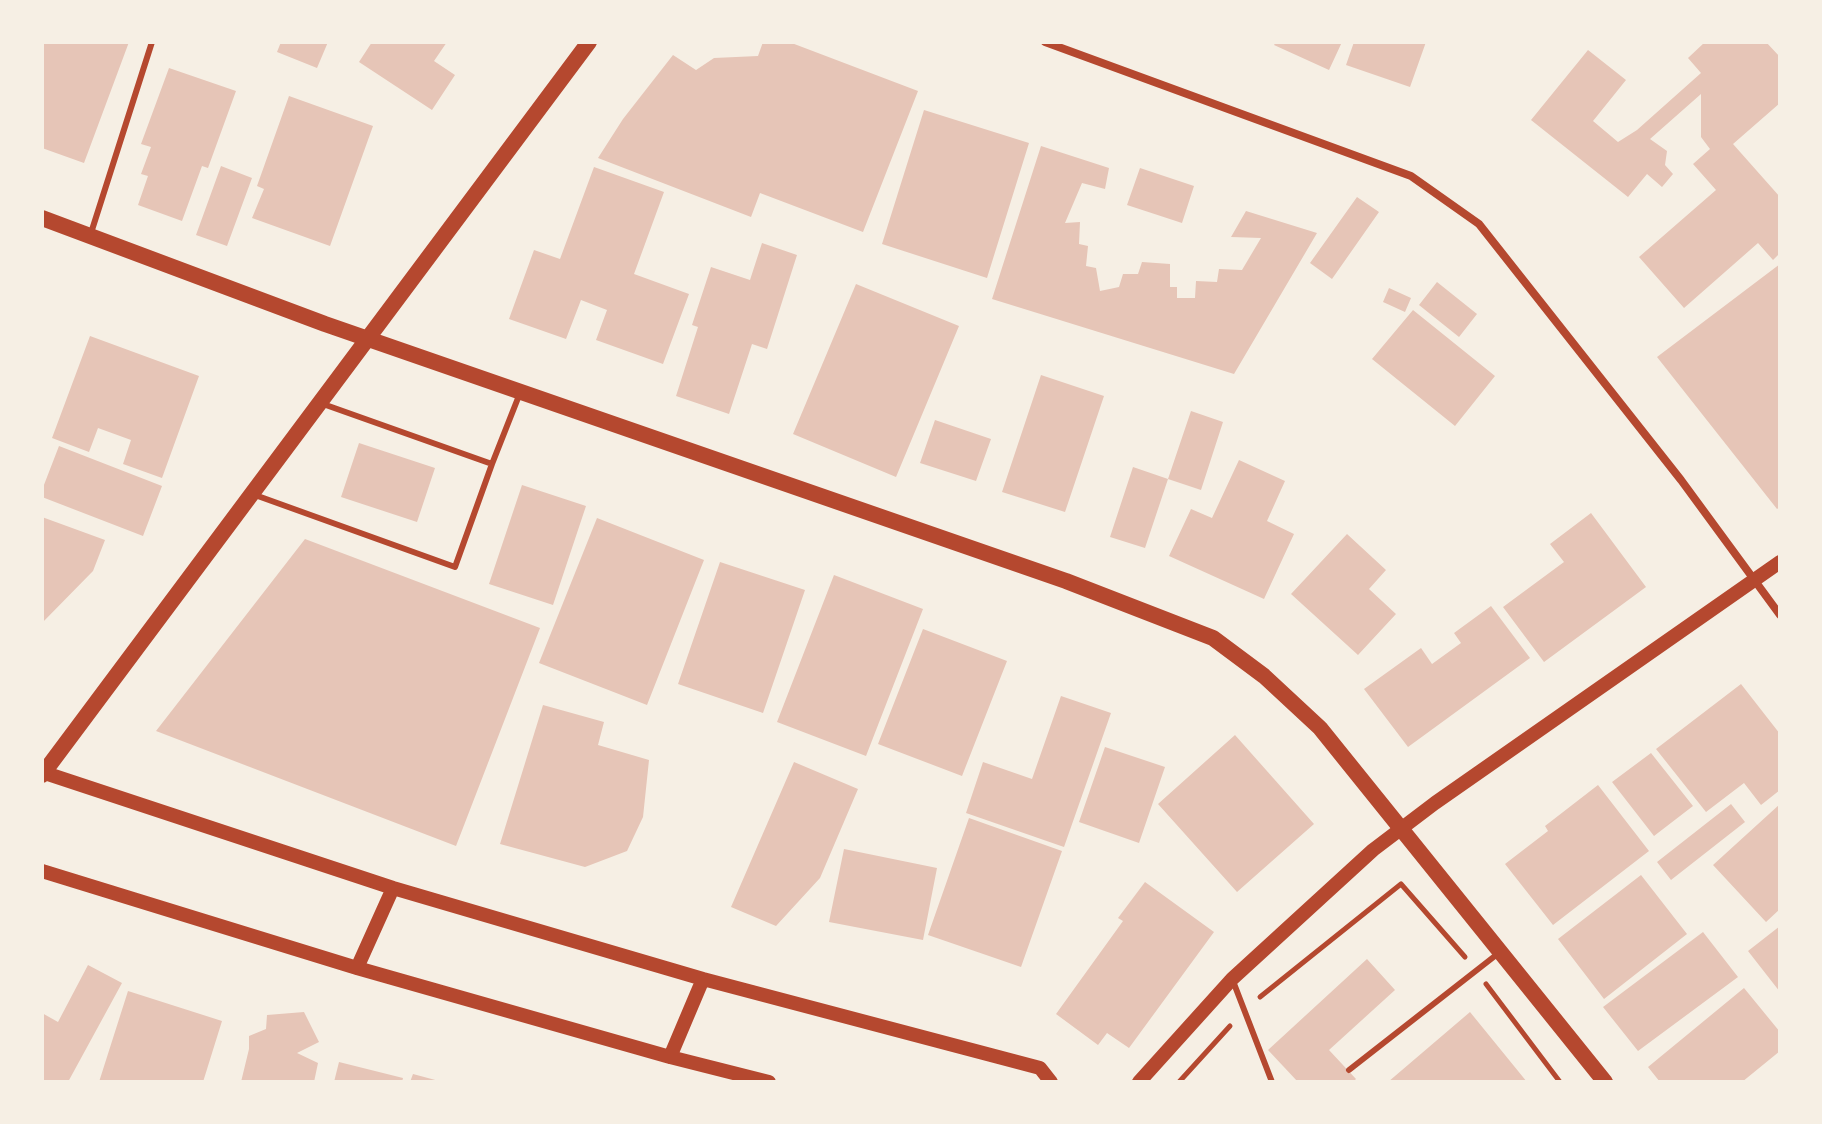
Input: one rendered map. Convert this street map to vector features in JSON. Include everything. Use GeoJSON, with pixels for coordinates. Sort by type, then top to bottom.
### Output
{"type":"FeatureCollection","features":[{"type":"Feature","properties":{"kind":"main road"},"geometry":{"type":"LineString","coordinates":[[42,773],[589,42]]}},
{"type":"Feature","properties":{"kind":"main road"},"geometry":{"type":"LineString","coordinates":[[42,218],[368,339],[1066,581],[1213,638],[1264,676],[1320,728],[1605,1082]]}},
{"type":"Feature","properties":{"kind":"street"},"geometry":{"type":"LineString","coordinates":[[1045,42],[1411,176],[1479,224],[1681,480],[1780,615]]}},
{"type":"Feature","properties":{"kind":"street"},"geometry":{"type":"LineString","coordinates":[[1139,1082],[1232,979],[1373,850],[1435,803],[1780,562]]}},
{"type":"Feature","properties":{"kind":"street"},"geometry":{"type":"LineString","coordinates":[[42,773],[393,888],[703,979],[1040,1068],[1051,1082]]}},
{"type":"Feature","properties":{"kind":"street"},"geometry":{"type":"LineString","coordinates":[[42,871],[357,968],[769,1082]]}},
{"type":"Feature","properties":{"kind":"street"},"geometry":{"type":"LineString","coordinates":[[357,968],[393,888]]}},
{"type":"Feature","properties":{"kind":"street"},"geometry":{"type":"LineString","coordinates":[[670,1057],[703,979]]}},
{"type":"Feature","properties":{"kind":"lane"},"geometry":{"type":"LineString","coordinates":[[90,236],[152,42]]}},
{"type":"Feature","properties":{"kind":"lane"},"geometry":{"type":"LineString","coordinates":[[252,493],[455,567],[520,392]]}},
{"type":"Feature","properties":{"kind":"lane"},"geometry":{"type":"LineString","coordinates":[[320,403],[492,464]]}},
{"type":"Feature","properties":{"kind":"lane"},"geometry":{"type":"LineString","coordinates":[[1349,1070],[1500,952]]}},
{"type":"Feature","properties":{"kind":"lane"},"geometry":{"type":"LineString","coordinates":[[1232,979],[1272,1082]]}},
{"type":"Feature","properties":{"kind":"path"},"geometry":{"type":"LineString","coordinates":[[1179,1082],[1244,1010],[1401,884]]}},
{"type":"Feature","properties":{"kind":"building"},"geometry":{"type":"Polygon","coordinates":[[[42,42],[129,42],[84,163],[42,148],[42,42]]]}},
{"type":"Feature","properties":{"kind":"building"},"geometry":{"type":"Polygon","coordinates":[[[281,42],[328,42],[317,68],[277,52],[281,42]]]}},
{"type":"Feature","properties":{"kind":"building"},"geometry":{"type":"Polygon","coordinates":[[[372,42],[447,42],[434,61],[455,75],[432,110],[359,62],[372,42]]]}},
{"type":"Feature","properties":{"kind":"building"},"geometry":{"type":"Polygon","coordinates":[[[763,42],[789,42],[918,91],[863,232],[760,193],[751,217],[598,158],[623,119],[673,55],[696,70],[714,58],[758,56],[763,42]]]}},
{"type":"Feature","properties":{"kind":"building"},"geometry":{"type":"Polygon","coordinates":[[[1276,42],[1342,42],[1329,70],[1274,45],[1276,42]]]}},
{"type":"Feature","properties":{"kind":"building"},"geometry":{"type":"Polygon","coordinates":[[[1354,42],[1426,42],[1410,87],[1346,65],[1354,42]]]}},
{"type":"Feature","properties":{"kind":"building"},"geometry":{"type":"Polygon","coordinates":[[[1705,42],[1766,42],[1780,57],[1780,103],[1733,144],[1780,197],[1780,253],[1773,260],[1758,243],[1684,308],[1639,257],[1716,190],[1693,164],[1710,149],[1701,137],[1701,94],[1650,139],[1667,151],[1665,165],[1673,174],[1662,187],[1647,174],[1628,197],[1531,120],[1588,50],[1626,80],[1593,121],[1618,142],[1637,130],[1701,73],[1688,58],[1705,42]]]}},
{"type":"Feature","properties":{"kind":"building"},"geometry":{"type":"Polygon","coordinates":[[[169,68],[236,91],[208,168],[202,166],[182,221],[138,205],[148,176],[141,174],[151,147],[141,144],[169,68]]]}},
{"type":"Feature","properties":{"kind":"building"},"geometry":{"type":"Polygon","coordinates":[[[289,96],[373,126],[330,246],[252,218],[264,189],[257,186],[289,96]]]}},
{"type":"Feature","properties":{"kind":"building"},"geometry":{"type":"Polygon","coordinates":[[[924,110],[1029,143],[987,278],[882,244],[924,110]]]}},
{"type":"Feature","properties":{"kind":"building"},"geometry":{"type":"Polygon","coordinates":[[[1041,146],[1109,168],[1105,189],[1082,183],[1065,223],[1080,222],[1079,244],[1088,246],[1086,266],[1096,268],[1100,291],[1119,287],[1123,274],[1138,274],[1142,262],[1170,264],[1170,287],[1177,287],[1177,298],[1195,298],[1196,281],[1217,282],[1219,269],[1242,270],[1261,238],[1231,237],[1246,211],[1317,233],[1234,374],[992,299],[1041,146]]]}},
{"type":"Feature","properties":{"kind":"building"},"geometry":{"type":"Polygon","coordinates":[[[221,166],[252,178],[227,246],[196,235],[221,166]]]}},
{"type":"Feature","properties":{"kind":"building"},"geometry":{"type":"Polygon","coordinates":[[[594,167],[664,192],[634,274],[689,294],[663,364],[596,340],[607,310],[581,300],[566,339],[509,319],[534,250],[560,259],[594,167]]]}},
{"type":"Feature","properties":{"kind":"building"},"geometry":{"type":"Polygon","coordinates":[[[1140,168],[1194,186],[1182,223],[1127,205],[1140,168]]]}},
{"type":"Feature","properties":{"kind":"building"},"geometry":{"type":"Polygon","coordinates":[[[1357,197],[1379,212],[1332,279],[1310,263],[1357,197]]]}},
{"type":"Feature","properties":{"kind":"building"},"geometry":{"type":"Polygon","coordinates":[[[762,243],[797,255],[767,349],[752,344],[729,414],[676,396],[698,327],[692,325],[711,267],[750,280],[762,243]]]}},
{"type":"Feature","properties":{"kind":"building"},"geometry":{"type":"Polygon","coordinates":[[[1780,264],[1780,507],[1777,509],[1657,357],[1780,264]]]}},
{"type":"Feature","properties":{"kind":"building"},"geometry":{"type":"Polygon","coordinates":[[[1437,282],[1477,314],[1459,337],[1419,305],[1437,282]]]}},
{"type":"Feature","properties":{"kind":"building"},"geometry":{"type":"Polygon","coordinates":[[[856,284],[959,326],[896,477],[793,434],[856,284]]]}},
{"type":"Feature","properties":{"kind":"building"},"geometry":{"type":"Polygon","coordinates":[[[1389,288],[1411,298],[1405,312],[1383,302],[1389,288]]]}},
{"type":"Feature","properties":{"kind":"building"},"geometry":{"type":"Polygon","coordinates":[[[1413,310],[1495,376],[1455,426],[1372,359],[1413,310]]]}},
{"type":"Feature","properties":{"kind":"building"},"geometry":{"type":"Polygon","coordinates":[[[90,336],[199,376],[162,478],[123,464],[131,440],[98,428],[89,452],[52,438],[90,336]]]}},
{"type":"Feature","properties":{"kind":"building"},"geometry":{"type":"Polygon","coordinates":[[[1041,375],[1104,396],[1065,512],[1002,492],[1041,375]]]}},
{"type":"Feature","properties":{"kind":"building"},"geometry":{"type":"Polygon","coordinates":[[[1191,411],[1223,422],[1201,490],[1168,479],[1191,411]]]}},
{"type":"Feature","properties":{"kind":"building"},"geometry":{"type":"Polygon","coordinates":[[[935,420],[991,439],[976,481],[920,463],[935,420]]]}},
{"type":"Feature","properties":{"kind":"building"},"geometry":{"type":"Polygon","coordinates":[[[359,443],[435,468],[417,522],[341,497],[359,443]]]}},
{"type":"Feature","properties":{"kind":"building"},"geometry":{"type":"Polygon","coordinates":[[[59,446],[162,486],[143,536],[42,497],[59,446]]]}},
{"type":"Feature","properties":{"kind":"building"},"geometry":{"type":"Polygon","coordinates":[[[1239,460],[1285,481],[1267,521],[1294,534],[1264,599],[1169,556],[1191,509],[1212,518],[1239,460]]]}},
{"type":"Feature","properties":{"kind":"building"},"geometry":{"type":"Polygon","coordinates":[[[1133,467],[1168,479],[1145,548],[1110,537],[1133,467]]]}},
{"type":"Feature","properties":{"kind":"building"},"geometry":{"type":"Polygon","coordinates":[[[522,485],[586,506],[553,605],[489,584],[522,485]]]}},
{"type":"Feature","properties":{"kind":"building"},"geometry":{"type":"Polygon","coordinates":[[[1591,513],[1646,587],[1544,662],[1503,607],[1564,562],[1550,544],[1591,513]]]}},
{"type":"Feature","properties":{"kind":"building"},"geometry":{"type":"Polygon","coordinates":[[[42,517],[105,540],[93,571],[42,623],[42,517]]]}},
{"type":"Feature","properties":{"kind":"building"},"geometry":{"type":"Polygon","coordinates":[[[597,518],[704,560],[647,705],[539,663],[597,518]]]}},
{"type":"Feature","properties":{"kind":"building"},"geometry":{"type":"Polygon","coordinates":[[[1347,534],[1386,570],[1369,589],[1396,614],[1358,655],[1291,594],[1347,534]]]}},
{"type":"Feature","properties":{"kind":"building"},"geometry":{"type":"Polygon","coordinates":[[[305,539],[540,628],[456,846],[156,731],[305,539]]]}},
{"type":"Feature","properties":{"kind":"building"},"geometry":{"type":"Polygon","coordinates":[[[720,562],[805,590],[763,713],[678,684],[720,562]]]}},
{"type":"Feature","properties":{"kind":"building"},"geometry":{"type":"Polygon","coordinates":[[[834,575],[923,609],[866,756],[777,722],[834,575]]]}},
{"type":"Feature","properties":{"kind":"building"},"geometry":{"type":"Polygon","coordinates":[[[1491,606],[1530,658],[1408,747],[1364,689],[1421,648],[1432,664],[1461,643],[1454,633],[1491,606]]]}},
{"type":"Feature","properties":{"kind":"building"},"geometry":{"type":"Polygon","coordinates":[[[923,629],[1007,661],[962,776],[878,744],[923,629]]]}},
{"type":"Feature","properties":{"kind":"building"},"geometry":{"type":"Polygon","coordinates":[[[1741,684],[1780,734],[1780,790],[1761,805],[1744,783],[1706,812],[1656,749],[1741,684]]]}},
{"type":"Feature","properties":{"kind":"building"},"geometry":{"type":"Polygon","coordinates":[[[1061,696],[1111,713],[1064,847],[966,813],[983,762],[1032,779],[1061,696]]]}},
{"type":"Feature","properties":{"kind":"building"},"geometry":{"type":"Polygon","coordinates":[[[543,705],[604,722],[598,745],[649,760],[643,817],[627,851],[585,867],[500,844],[543,705]]]}},
{"type":"Feature","properties":{"kind":"building"},"geometry":{"type":"Polygon","coordinates":[[[1235,735],[1314,824],[1237,892],[1158,804],[1235,735]]]}},
{"type":"Feature","properties":{"kind":"building"},"geometry":{"type":"Polygon","coordinates":[[[1105,747],[1165,767],[1139,843],[1079,822],[1105,747]]]}},
{"type":"Feature","properties":{"kind":"building"},"geometry":{"type":"Polygon","coordinates":[[[1651,753],[1693,806],[1654,836],[1612,782],[1651,753]]]}},
{"type":"Feature","properties":{"kind":"building"},"geometry":{"type":"Polygon","coordinates":[[[794,762],[858,789],[820,878],[776,926],[731,907],[794,762]]]}},
{"type":"Feature","properties":{"kind":"building"},"geometry":{"type":"Polygon","coordinates":[[[1598,785],[1649,851],[1553,925],[1505,864],[1548,831],[1545,826],[1598,785]]]}},
{"type":"Feature","properties":{"kind":"building"},"geometry":{"type":"Polygon","coordinates":[[[1731,804],[1745,822],[1671,880],[1657,862],[1731,804]]]}},
{"type":"Feature","properties":{"kind":"building"},"geometry":{"type":"Polygon","coordinates":[[[1780,804],[1780,909],[1766,922],[1713,865],[1780,804]]]}},
{"type":"Feature","properties":{"kind":"building"},"geometry":{"type":"Polygon","coordinates":[[[969,818],[1062,851],[1021,967],[928,935],[969,818]]]}},
{"type":"Feature","properties":{"kind":"building"},"geometry":{"type":"Polygon","coordinates":[[[844,849],[937,868],[923,940],[829,922],[844,849]]]}},
{"type":"Feature","properties":{"kind":"building"},"geometry":{"type":"Polygon","coordinates":[[[1641,875],[1687,934],[1604,999],[1558,939],[1641,875]]]}},
{"type":"Feature","properties":{"kind":"building"},"geometry":{"type":"Polygon","coordinates":[[[1145,882],[1214,932],[1129,1048],[1107,1033],[1098,1045],[1056,1014],[1123,921],[1118,918],[1145,882]]]}},
{"type":"Feature","properties":{"kind":"building"},"geometry":{"type":"Polygon","coordinates":[[[1780,926],[1780,992],[1748,951],[1780,926]]]}},
{"type":"Feature","properties":{"kind":"building"},"geometry":{"type":"Polygon","coordinates":[[[1703,932],[1738,977],[1638,1051],[1603,1007],[1703,932]]]}},
{"type":"Feature","properties":{"kind":"building"},"geometry":{"type":"Polygon","coordinates":[[[1367,959],[1395,990],[1329,1050],[1356,1079],[1353,1082],[1298,1082],[1268,1050],[1367,959]]]}},
{"type":"Feature","properties":{"kind":"building"},"geometry":{"type":"Polygon","coordinates":[[[88,965],[122,983],[68,1082],[42,1082],[42,1013],[58,1022],[88,965]]]}},
{"type":"Feature","properties":{"kind":"building"},"geometry":{"type":"Polygon","coordinates":[[[1744,988],[1780,1032],[1780,1051],[1742,1082],[1660,1082],[1648,1067],[1744,988]]]}},
{"type":"Feature","properties":{"kind":"building"},"geometry":{"type":"Polygon","coordinates":[[[128,991],[222,1021],[203,1082],[99,1082],[128,991]]]}},
{"type":"Feature","properties":{"kind":"building"},"geometry":{"type":"Polygon","coordinates":[[[304,1012],[319,1042],[297,1053],[318,1063],[314,1082],[241,1082],[249,1036],[266,1029],[267,1015],[304,1012]]]}},
{"type":"Feature","properties":{"kind":"building"},"geometry":{"type":"Polygon","coordinates":[[[1470,1012],[1527,1082],[1388,1082],[1470,1012]]]}},
{"type":"Feature","properties":{"kind":"building"},"geometry":{"type":"Polygon","coordinates":[[[339,1062],[403,1078],[402,1082],[334,1082],[339,1062]]]}},
{"type":"Feature","properties":{"kind":"building"},"geometry":{"type":"Polygon","coordinates":[[[413,1074],[439,1081],[439,1082],[410,1082],[413,1074]]]}}]}
